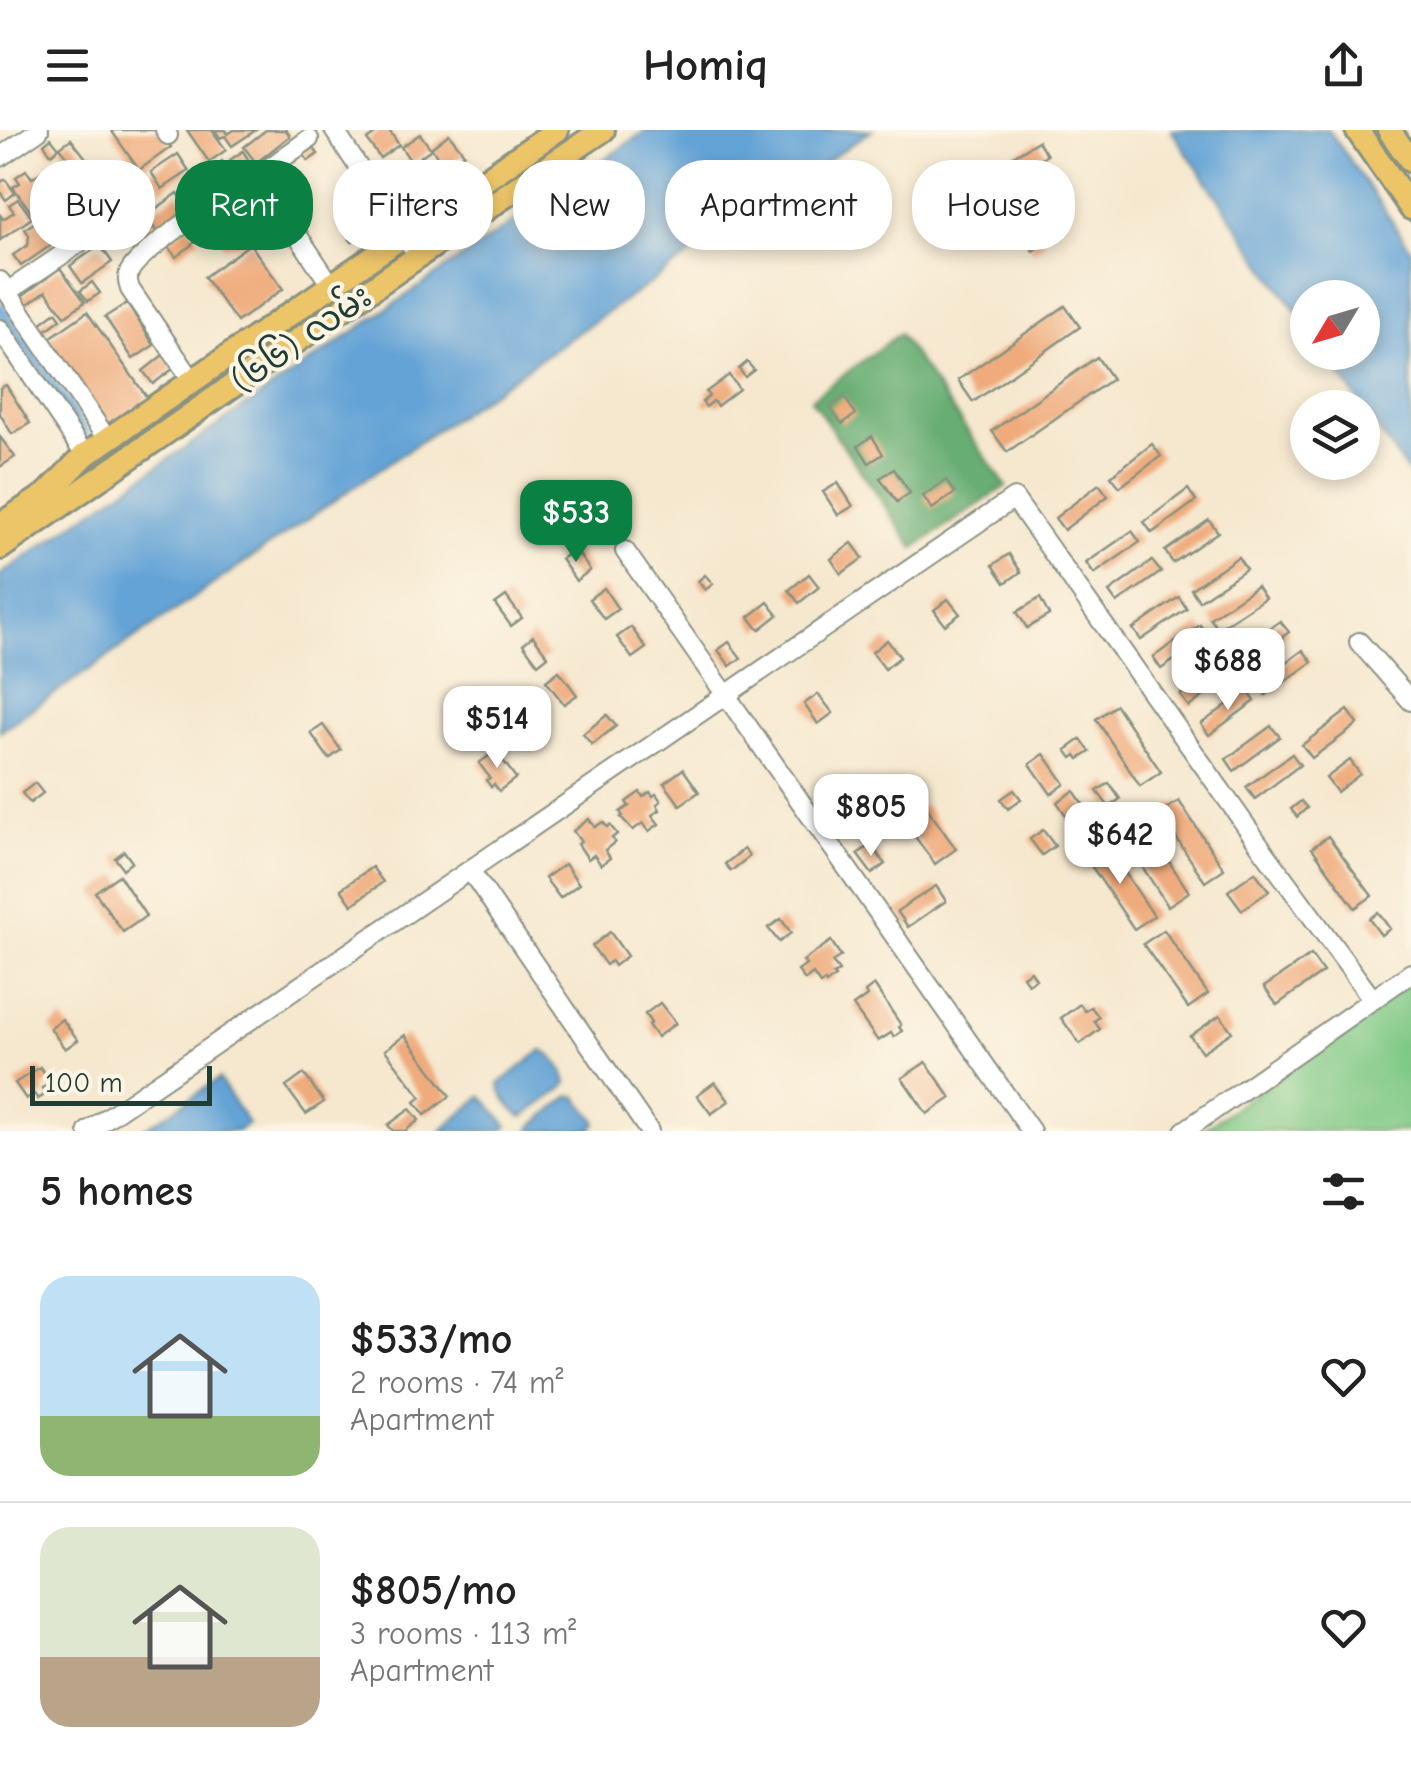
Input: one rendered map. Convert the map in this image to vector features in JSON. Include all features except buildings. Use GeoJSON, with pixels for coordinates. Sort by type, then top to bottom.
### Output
{"type":"FeatureCollection","features":[{"type":"Feature","properties":{"kind":"main road","name":"(၆၆) လမ်း"},"geometry":{"type":"LineString","coordinates":[[493,174],[557,130]]}},
{"type":"Feature","properties":{"kind":"main road","name":"(၆၆) လမ်း"},"geometry":{"type":"LineString","coordinates":[[0,548],[604,130]]}},
{"type":"Feature","properties":{"kind":"main road"},"geometry":{"type":"LineString","coordinates":[[1357,130],[1411,208]]}},
{"type":"Feature","properties":{"kind":"main road"},"geometry":{"type":"LineString","coordinates":[[1390,130],[1411,162]]}},
{"type":"Feature","properties":{"kind":"main road","name":"(၆၆) လမ်း"},"geometry":{"type":"LineString","coordinates":[[0,526],[47,494],[85,455],[383,250]]}},
{"type":"Feature","properties":{"kind":"street"},"geometry":{"type":"LineString","coordinates":[[0,157],[39,130]]}},
{"type":"Feature","properties":{"kind":"street"},"geometry":{"type":"LineString","coordinates":[[334,130],[354,160]]}},
{"type":"Feature","properties":{"kind":"street"},"geometry":{"type":"LineString","coordinates":[[280,160],[310,139]]}},
{"type":"Feature","properties":{"kind":"street"},"geometry":{"type":"LineString","coordinates":[[175,231],[128,274],[130,288],[192,380]]}},
{"type":"Feature","properties":{"kind":"street"},"geometry":{"type":"LineString","coordinates":[[67,250],[4,286],[107,440]]}},
{"type":"Feature","properties":{"kind":"street"},"geometry":{"type":"LineString","coordinates":[[306,250],[330,286]]}},
{"type":"Feature","properties":{"kind":"street"},"geometry":{"type":"LineString","coordinates":[[413,250],[418,257]]}},
{"type":"Feature","properties":{"kind":"street"},"geometry":{"type":"LineString","coordinates":[[0,329],[85,455]]}},
{"type":"Feature","properties":{"kind":"street"},"geometry":{"type":"LineString","coordinates":[[88,1131],[1014,498],[1372,1000]]}},
{"type":"Feature","properties":{"kind":"street"},"geometry":{"type":"LineString","coordinates":[[626,551],[1031,1131]]}},
{"type":"Feature","properties":{"kind":"street"},"geometry":{"type":"LineString","coordinates":[[1359,642],[1411,701]]}},
{"type":"Feature","properties":{"kind":"street"},"geometry":{"type":"LineString","coordinates":[[470,870],[649,1131]]}},
{"type":"Feature","properties":{"kind":"street"},"geometry":{"type":"LineString","coordinates":[[1184,1131],[1411,973]]}},
{"type":"Feature","properties":{"kind":"green space"},"geometry":{"type":"Polygon","coordinates":[[[899,334],[1006,486],[914,548],[811,399],[899,334]]]}},
{"type":"Feature","properties":{"kind":"green space"},"geometry":{"type":"Polygon","coordinates":[[[1411,982],[1411,1131],[1202,1131],[1411,982]]]}},
{"type":"Feature","properties":{"kind":"water"},"geometry":{"type":"Polygon","coordinates":[[[647,130],[872,130],[828,160],[665,160],[665,250],[698,250],[0,731],[0,575],[473,250],[493,250],[493,236],[513,222],[513,250],[645,250],[645,160],[603,160],[647,130]]]}},
{"type":"Feature","properties":{"kind":"water"},"geometry":{"type":"Polygon","coordinates":[[[1171,130],[1329,130],[1411,249],[1411,477],[1380,432],[1380,390],[1351,390],[1337,370],[1380,370],[1380,280],[1290,280],[1290,302],[1171,130]]]}},
{"type":"Feature","properties":{"kind":"water"},"geometry":{"type":"Polygon","coordinates":[[[541,1051],[558,1064],[567,1083],[523,1117],[508,1103],[499,1084],[541,1051]]]}},
{"type":"Feature","properties":{"kind":"water"},"geometry":{"type":"Polygon","coordinates":[[[219,1079],[248,1124],[237,1131],[141,1131],[219,1079]]]}},
{"type":"Feature","properties":{"kind":"water"},"geometry":{"type":"Polygon","coordinates":[[[482,1096],[508,1126],[502,1131],[441,1131],[482,1096]]]}},
{"type":"Feature","properties":{"kind":"water"},"geometry":{"type":"Polygon","coordinates":[[[570,1096],[576,1096],[595,1119],[590,1131],[530,1131],[532,1126],[570,1096]]]}},
{"type":"Feature","properties":{"kind":"waterway"},"geometry":{"type":"LineString","coordinates":[[0,308],[84,433]]}}]}
